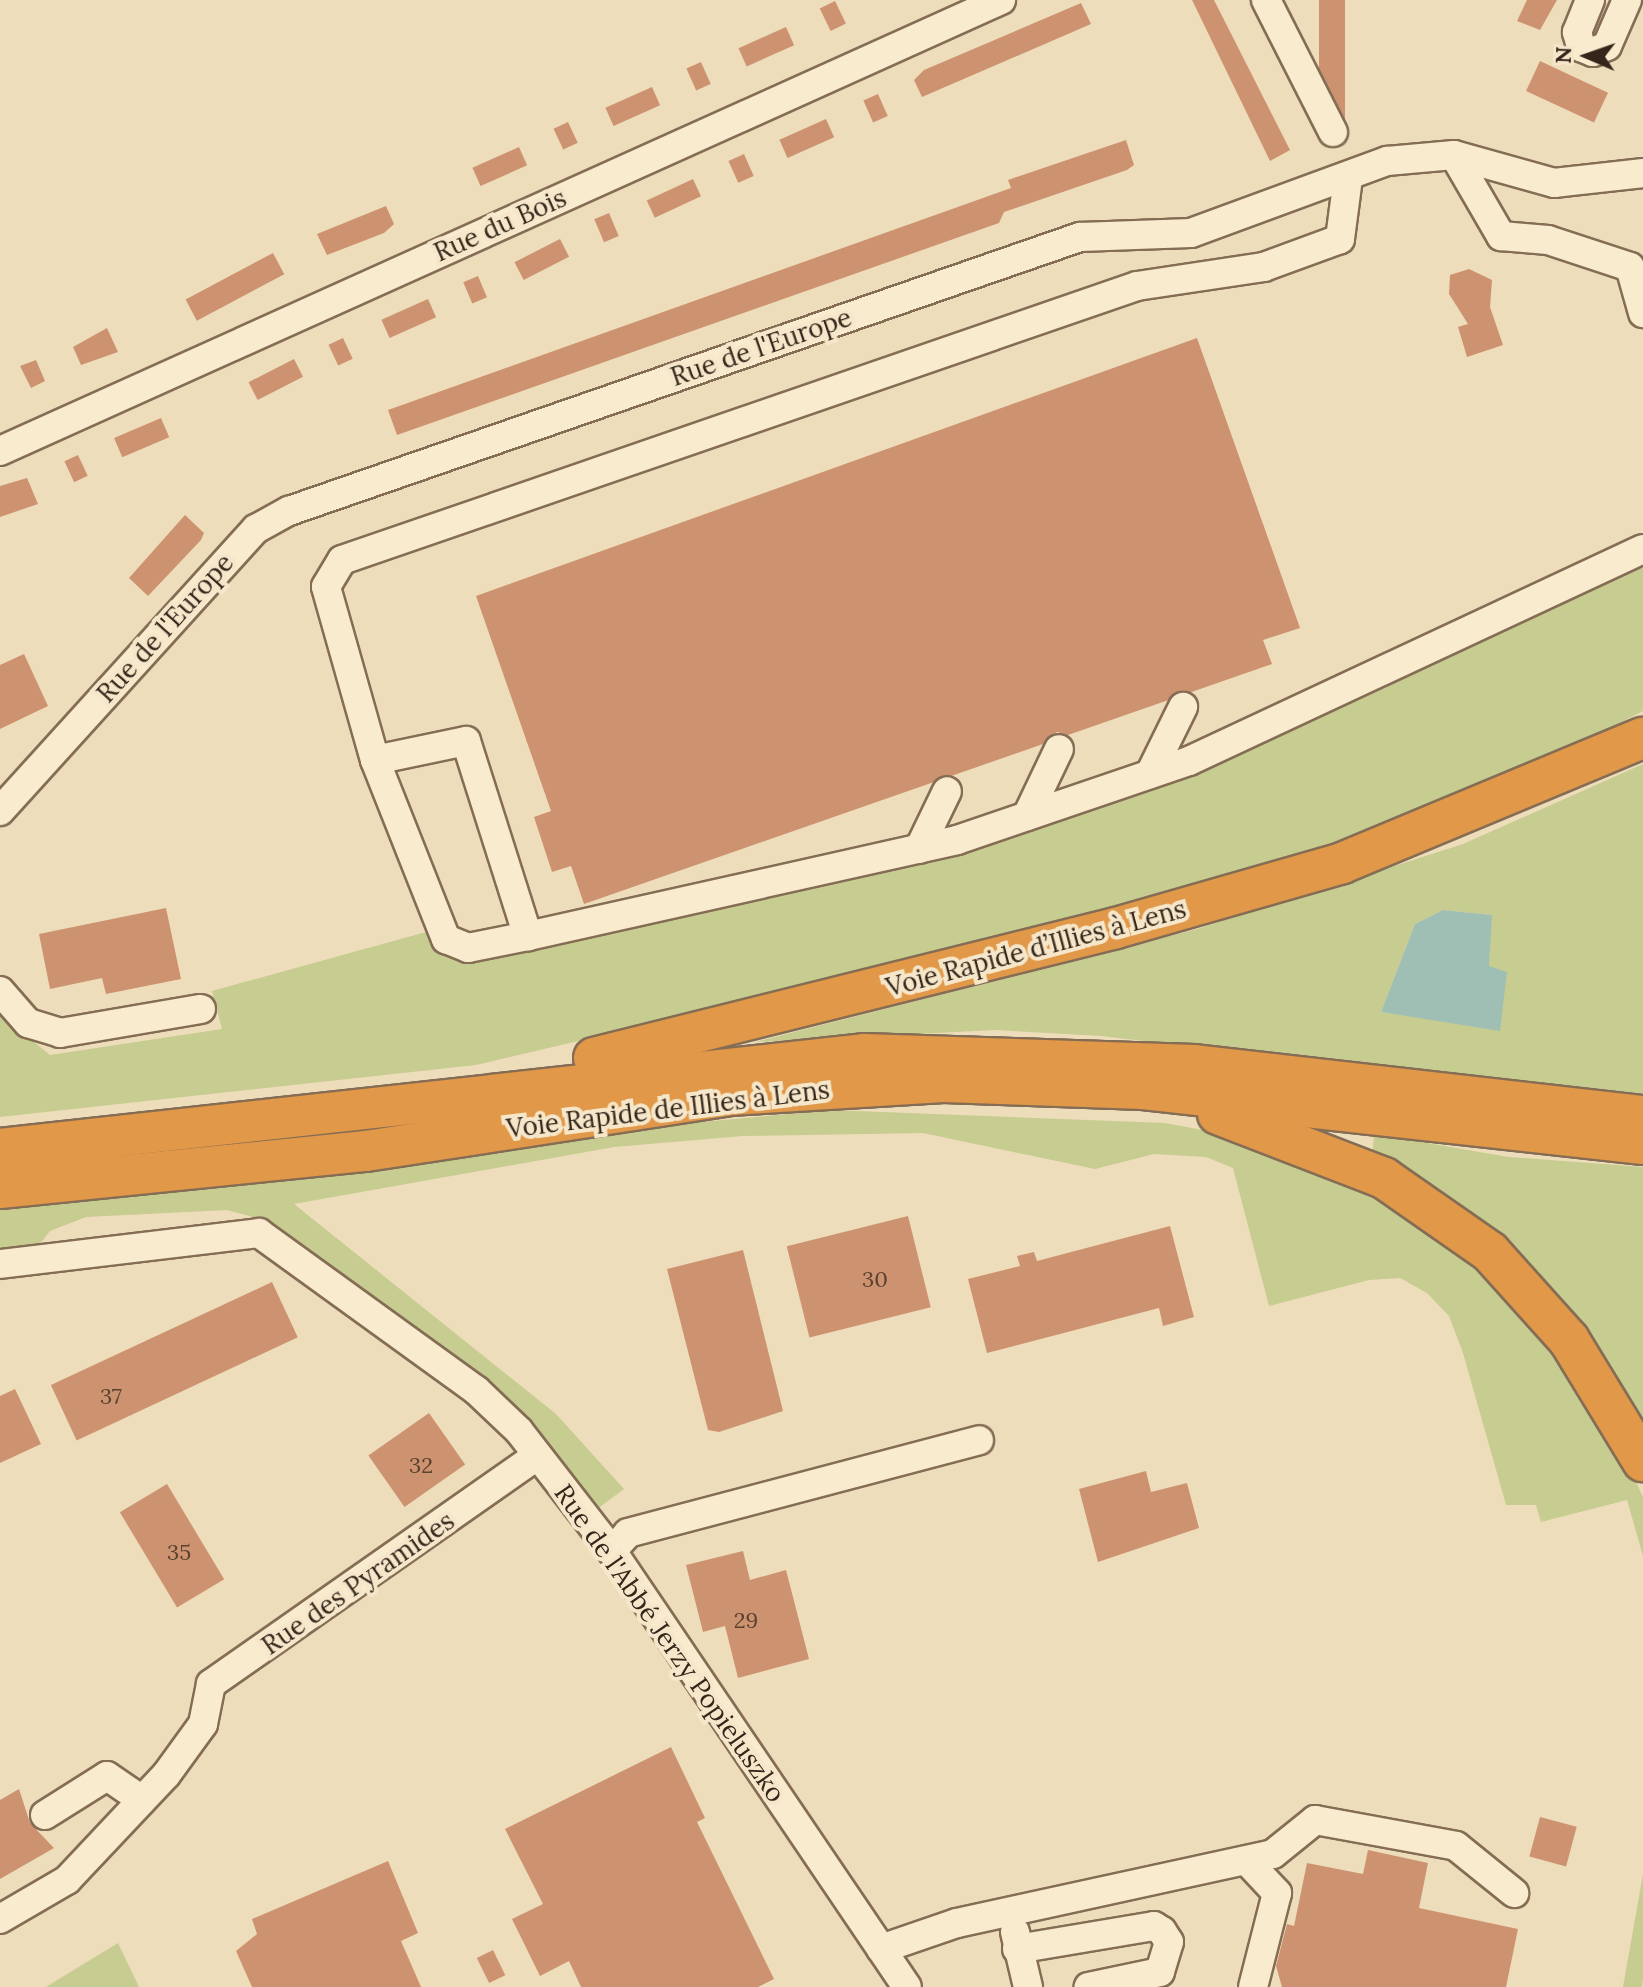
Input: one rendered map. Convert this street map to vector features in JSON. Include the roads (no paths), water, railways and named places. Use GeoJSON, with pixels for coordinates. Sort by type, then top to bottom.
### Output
{"type":"FeatureCollection","features":[{"type":"Feature","properties":{"kind":"highway","name":"Voie Rapide d’Illies à Lens"},"geometry":{"type":"LineString","coordinates":[[413,1106],[463,1083],[786,1013],[1327,867],[1643,738]]}},
{"type":"Feature","properties":{"kind":"highway"},"geometry":{"type":"LineString","coordinates":[[0,1149],[413,1106],[742,1062],[1008,1054],[1195,1065],[1643,1116]]}},
{"type":"Feature","properties":{"kind":"highway","name":"Voie Rapide de Illies à Lens"},"geometry":{"type":"LineString","coordinates":[[0,1188],[259,1164],[730,1095],[853,1085],[1143,1089]]}},
{"type":"Feature","properties":{"kind":"highway"},"geometry":{"type":"LineString","coordinates":[[1143,1089],[1643,1144]]}},
{"type":"Feature","properties":{"kind":"highway"},"geometry":{"type":"LineString","coordinates":[[1143,1089],[1336,1155],[1460,1228],[1569,1340],[1643,1461]]}},
{"type":"Feature","properties":{"kind":"street","name":"Rue du Bois"},"geometry":{"type":"LineString","coordinates":[[0,451],[1001,0]]}},
{"type":"Feature","properties":{"kind":"street"},"geometry":{"type":"LineString","coordinates":[[1266,0],[1333,132]]}},
{"type":"Feature","properties":{"kind":"street"},"geometry":{"type":"LineString","coordinates":[[1590,0],[1577,32],[1581,47],[1593,52],[1607,46],[1627,0]]}},
{"type":"Feature","properties":{"kind":"street"},"geometry":{"type":"LineString","coordinates":[[1454,155],[1501,236],[1548,240],[1630,267],[1643,313]]}},
{"type":"Feature","properties":{"kind":"street","name":"Rue de l'Europe"},"geometry":{"type":"LineString","coordinates":[[0,811],[256,529],[289,511],[1080,237],[1191,233],[1348,178],[1387,161],[1454,155],[1554,183],[1643,173]]}},
{"type":"Feature","properties":{"kind":"street"},"geometry":{"type":"LineString","coordinates":[[1348,178],[1340,239],[1264,267],[1137,286],[342,560],[326,587],[375,760],[446,939],[468,948],[528,936],[919,849],[1027,816],[1150,774],[1643,549]]}},
{"type":"Feature","properties":{"kind":"street"},"geometry":{"type":"LineString","coordinates":[[1150,774],[1183,707]]}},
{"type":"Feature","properties":{"kind":"street"},"geometry":{"type":"LineString","coordinates":[[375,760],[466,741],[528,936]]}},
{"type":"Feature","properties":{"kind":"street"},"geometry":{"type":"LineString","coordinates":[[1027,816],[1059,749]]}},
{"type":"Feature","properties":{"kind":"street"},"geometry":{"type":"LineString","coordinates":[[919,849],[947,791]]}},
{"type":"Feature","properties":{"kind":"street"},"geometry":{"type":"LineString","coordinates":[[0,991],[28,1023],[60,1033],[201,1009]]}},
{"type":"Feature","properties":{"kind":"street","name":"Rue de l'Abbé Jerzy Popieluszko"},"geometry":{"type":"LineString","coordinates":[[0,1264],[239,1232],[267,1236],[476,1390],[537,1456],[612,1551],[881,1949],[902,1985]]}},
{"type":"Feature","properties":{"kind":"street"},"geometry":{"type":"LineString","coordinates":[[612,1551],[628,1533],[979,1440]]}},
{"type":"Feature","properties":{"kind":"street","name":"Rue des Pyramides"},"geometry":{"type":"LineString","coordinates":[[142,1800],[203,1724],[211,1684],[537,1456]]}},
{"type":"Feature","properties":{"kind":"street"},"geometry":{"type":"LineString","coordinates":[[0,1919],[67,1880],[142,1800],[107,1776],[45,1815]]}},
{"type":"Feature","properties":{"kind":"street"},"geometry":{"type":"LineString","coordinates":[[881,1949],[1012,1912],[1273,1854],[1315,1820],[1456,1846],[1514,1893]]}},
{"type":"Feature","properties":{"kind":"street"},"geometry":{"type":"LineString","coordinates":[[1247,1861],[1277,1893],[1253,1987]]}},
{"type":"Feature","properties":{"kind":"street"},"geometry":{"type":"LineString","coordinates":[[1012,1912],[1017,1949],[1028,1987]]}},
{"type":"Feature","properties":{"kind":"street"},"geometry":{"type":"LineString","coordinates":[[1017,1949],[1154,1926],[1162,1931],[1169,1942],[1160,1972],[1089,1987]]}},
{"type":"Feature","properties":{"kind":"water"},"geometry":{"type":"Polygon","coordinates":[[[1443,910],[1492,915],[1489,966],[1507,972],[1500,1031],[1381,1012],[1415,924],[1443,910]]]}}]}
